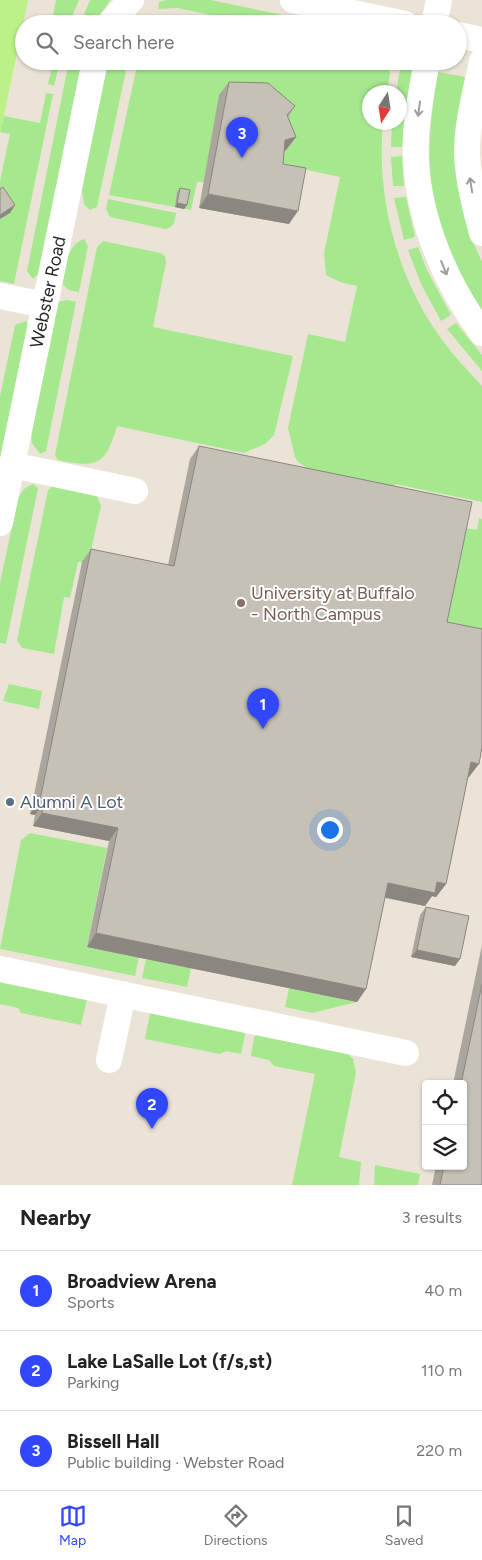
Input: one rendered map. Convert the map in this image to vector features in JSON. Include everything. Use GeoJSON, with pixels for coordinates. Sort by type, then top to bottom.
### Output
{"type":"FeatureCollection","features":[{"type":"Feature","properties":{"kind":"street"},"geometry":{"type":"LineString","coordinates":[[117,15],[131,0]]}},
{"type":"Feature","properties":{"kind":"street"},"geometry":{"type":"LineString","coordinates":[[293,0],[363,15]]}},
{"type":"Feature","properties":{"kind":"street"},"geometry":{"type":"LineString","coordinates":[[436,15],[439,0]]}},
{"type":"Feature","properties":{"kind":"street"},"geometry":{"type":"LineString","coordinates":[[467,37],[482,40]]}},
{"type":"Feature","properties":{"kind":"street"},"geometry":{"type":"LineString","coordinates":[[482,61],[469,129],[467,153],[474,200],[482,233]]}},
{"type":"Feature","properties":{"kind":"street","name":"Webster Road"},"geometry":{"type":"LineString","coordinates":[[0,523],[93,70]]}},
{"type":"Feature","properties":{"kind":"street"},"geometry":{"type":"LineString","coordinates":[[426,70],[416,135],[419,188],[427,222],[447,276],[470,317],[482,333]]}},
{"type":"Feature","properties":{"kind":"street"},"geometry":{"type":"LineString","coordinates":[[0,296],[45,305]]}},
{"type":"Feature","properties":{"kind":"street"},"geometry":{"type":"LineString","coordinates":[[12,465],[135,491]]}},
{"type":"Feature","properties":{"kind":"street"},"geometry":{"type":"LineString","coordinates":[[0,969],[406,1053]]}},
{"type":"Feature","properties":{"kind":"street"},"geometry":{"type":"LineString","coordinates":[[109,1060],[123,994]]}},
{"type":"Feature","properties":{"kind":"green space"},"geometry":{"type":"Polygon","coordinates":[[[0,0],[28,0],[25,15],[15,15],[15,62],[0,134],[0,0]]]}},
{"type":"Feature","properties":{"kind":"green space"},"geometry":{"type":"Polygon","coordinates":[[[56,0],[79,0],[73,15],[53,15],[56,0]]]}},
{"type":"Feature","properties":{"kind":"green space"},"geometry":{"type":"Polygon","coordinates":[[[90,0],[110,0],[101,15],[84,15],[90,0]]]}},
{"type":"Feature","properties":{"kind":"green space"},"geometry":{"type":"Polygon","coordinates":[[[166,0],[211,0],[282,15],[211,15],[177,8],[158,9],[159,2],[166,0]]]}},
{"type":"Feature","properties":{"kind":"green space"},"geometry":{"type":"Polygon","coordinates":[[[51,70],[58,70],[54,86],[48,84],[51,70]]]}},
{"type":"Feature","properties":{"kind":"green space"},"geometry":{"type":"Polygon","coordinates":[[[67,70],[82,70],[39,273],[33,279],[27,271],[67,70]]]}},
{"type":"Feature","properties":{"kind":"green space"},"geometry":{"type":"Polygon","coordinates":[[[106,70],[126,70],[97,207],[90,210],[84,204],[82,189],[106,70]]]}},
{"type":"Feature","properties":{"kind":"green space"},"geometry":{"type":"Polygon","coordinates":[[[136,70],[390,70],[388,85],[362,85],[362,130],[383,130],[383,180],[387,208],[393,236],[413,290],[426,316],[442,340],[482,386],[482,502],[395,484],[394,489],[313,472],[298,462],[295,457],[288,428],[308,334],[345,342],[357,286],[340,282],[326,275],[324,253],[340,177],[275,163],[278,128],[204,182],[197,182],[191,210],[109,195],[136,70]]]}},
{"type":"Feature","properties":{"kind":"green space"},"geometry":{"type":"Polygon","coordinates":[[[400,70],[412,70],[407,101],[407,85],[397,85],[400,70]]]}},
{"type":"Feature","properties":{"kind":"green space"},"geometry":{"type":"Polygon","coordinates":[[[438,72],[465,77],[472,240],[482,262],[482,315],[449,253],[435,214],[429,153],[432,112],[438,72]]]}},
{"type":"Feature","properties":{"kind":"green space"},"geometry":{"type":"Polygon","coordinates":[[[46,93],[53,94],[14,284],[0,281],[0,219],[9,213],[0,199],[0,181],[10,134],[0,132],[4,116],[40,123],[46,93]]]}},
{"type":"Feature","properties":{"kind":"green space"},"geometry":{"type":"Polygon","coordinates":[[[392,130],[403,130],[402,147],[391,147],[392,130]]]}},
{"type":"Feature","properties":{"kind":"green space"},"geometry":{"type":"Polygon","coordinates":[[[402,156],[404,186],[393,186],[391,157],[402,156]]]}},
{"type":"Feature","properties":{"kind":"green space"},"geometry":{"type":"Polygon","coordinates":[[[406,197],[415,237],[404,240],[394,198],[406,197]]]}},
{"type":"Feature","properties":{"kind":"green space"},"geometry":{"type":"Polygon","coordinates":[[[108,199],[176,213],[174,221],[172,226],[165,229],[110,217],[106,209],[108,199]]]}},
{"type":"Feature","properties":{"kind":"green space"},"geometry":{"type":"Polygon","coordinates":[[[84,239],[88,246],[79,292],[69,290],[62,284],[70,252],[78,242],[84,239]]]}},
{"type":"Feature","properties":{"kind":"green space"},"geometry":{"type":"Polygon","coordinates":[[[103,241],[160,253],[165,256],[166,262],[153,327],[293,356],[274,435],[265,444],[244,453],[117,426],[109,449],[98,461],[83,464],[58,460],[55,455],[97,247],[103,241]]]}},
{"type":"Feature","properties":{"kind":"green space"},"geometry":{"type":"Polygon","coordinates":[[[418,247],[427,270],[451,315],[441,321],[421,284],[408,250],[418,247]]]}},
{"type":"Feature","properties":{"kind":"green space"},"geometry":{"type":"Polygon","coordinates":[[[67,300],[76,302],[46,451],[40,454],[32,443],[31,431],[58,302],[67,300]]]}},
{"type":"Feature","properties":{"kind":"green space"},"geometry":{"type":"Polygon","coordinates":[[[26,321],[28,326],[0,465],[0,396],[15,325],[26,321]]]}},
{"type":"Feature","properties":{"kind":"green space"},"geometry":{"type":"Polygon","coordinates":[[[456,323],[482,355],[482,371],[447,329],[456,323]]]}},
{"type":"Feature","properties":{"kind":"green space"},"geometry":{"type":"Polygon","coordinates":[[[33,484],[38,488],[6,644],[0,643],[0,583],[18,498],[24,489],[33,484]]]}},
{"type":"Feature","properties":{"kind":"green space"},"geometry":{"type":"Polygon","coordinates":[[[53,486],[97,496],[101,506],[88,563],[78,562],[70,598],[64,597],[54,654],[22,648],[17,640],[48,490],[53,486]]]}},
{"type":"Feature","properties":{"kind":"green space"},"geometry":{"type":"Polygon","coordinates":[[[479,518],[482,519],[482,638],[439,629],[460,527],[477,530],[479,518]]]}},
{"type":"Feature","properties":{"kind":"green space"},"geometry":{"type":"Polygon","coordinates":[[[9,684],[42,691],[39,709],[3,701],[9,684]]]}},
{"type":"Feature","properties":{"kind":"green space"},"geometry":{"type":"Polygon","coordinates":[[[30,833],[107,848],[87,946],[139,957],[135,976],[0,949],[21,840],[30,833]]]}},
{"type":"Feature","properties":{"kind":"green space"},"geometry":{"type":"Polygon","coordinates":[[[146,959],[191,968],[187,987],[142,978],[146,959]]]}},
{"type":"Feature","properties":{"kind":"green space"},"geometry":{"type":"Polygon","coordinates":[[[0,980],[87,999],[81,1025],[21,1013],[18,1008],[0,1004],[0,980]]]}},
{"type":"Feature","properties":{"kind":"green space"},"geometry":{"type":"Polygon","coordinates":[[[289,988],[357,1002],[312,1013],[285,1007],[289,988]]]}},
{"type":"Feature","properties":{"kind":"green space"},"geometry":{"type":"Polygon","coordinates":[[[150,1013],[243,1031],[245,1035],[241,1054],[226,1051],[220,1054],[145,1039],[150,1013]]]}},
{"type":"Feature","properties":{"kind":"green space"},"geometry":{"type":"Polygon","coordinates":[[[258,1034],[348,1054],[353,1059],[356,1073],[339,1157],[361,1162],[359,1185],[292,1185],[315,1074],[274,1066],[269,1060],[251,1056],[254,1037],[258,1034]]]}},
{"type":"Feature","properties":{"kind":"green space"},"geometry":{"type":"Polygon","coordinates":[[[375,1165],[420,1174],[418,1185],[374,1185],[375,1165]]]}},
{"type":"Feature","properties":{"kind":"building"},"geometry":{"type":"Polygon","coordinates":[[[229,82],[268,83],[295,106],[287,115],[296,137],[285,140],[283,164],[306,168],[298,211],[208,194],[229,82]]]}},
{"type":"Feature","properties":{"kind":"building"},"geometry":{"type":"Polygon","coordinates":[[[3,187],[15,205],[0,215],[0,189],[3,187]]]}},
{"type":"Feature","properties":{"kind":"building"},"geometry":{"type":"Polygon","coordinates":[[[180,188],[190,190],[187,205],[177,203],[180,188]]]}},
{"type":"Feature","properties":{"kind":"building"},"geometry":{"type":"Polygon","coordinates":[[[199,446],[472,502],[447,622],[482,629],[482,747],[479,764],[471,762],[446,884],[437,882],[435,893],[388,883],[366,989],[96,933],[118,828],[42,813],[44,801],[40,800],[91,549],[174,566],[199,446]]]}},
{"type":"Feature","properties":{"kind":"building"},"geometry":{"type":"Polygon","coordinates":[[[426,907],[469,916],[460,959],[417,950],[426,907]]]}},
{"type":"Feature","properties":{"kind":"building"},"geometry":{"type":"Polygon","coordinates":[[[482,984],[482,1185],[440,1185],[443,1170],[467,1170],[467,1080],[462,1080],[482,984]]]}},
{"type":"Feature","properties":{"kind":"place","name":"Bissell Hall"},"geometry":{"type":"Point","coordinates":[242,158]}},
{"type":"Feature","properties":{"kind":"place","name":"University at Buffalo - North Campus"},"geometry":{"type":"Point","coordinates":[241,603]}},
{"type":"Feature","properties":{"kind":"place","name":"Broadview Arena"},"geometry":{"type":"Point","coordinates":[263,729]}},
{"type":"Feature","properties":{"kind":"place","name":"Alumni A Lot"},"geometry":{"type":"Point","coordinates":[10,802]}},
{"type":"Feature","properties":{"kind":"place","name":"Lake LaSalle Lot (f/s,st)"},"geometry":{"type":"Point","coordinates":[152,1129]}}]}
